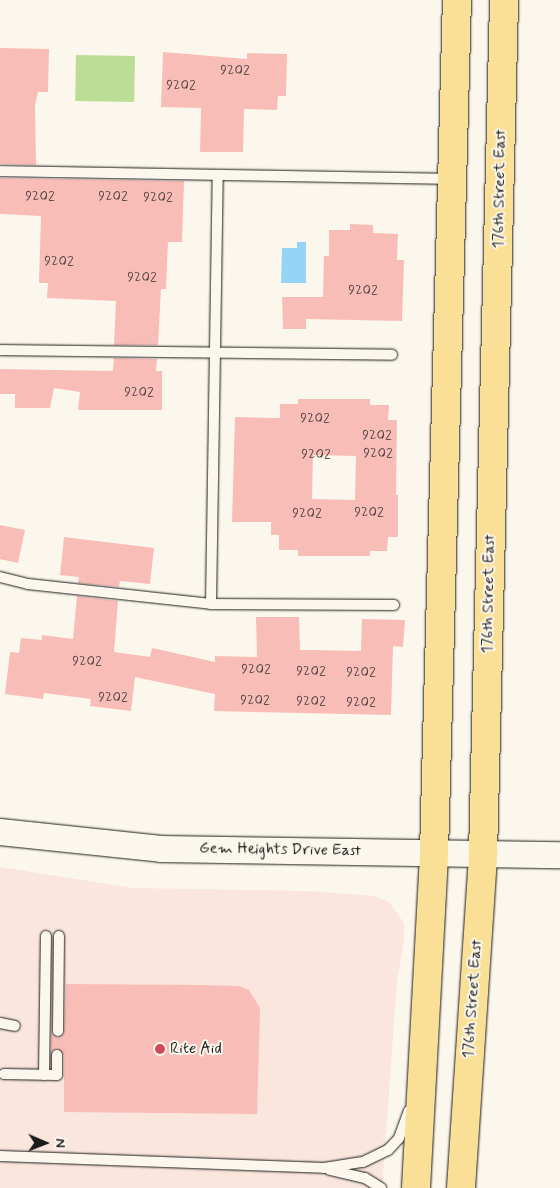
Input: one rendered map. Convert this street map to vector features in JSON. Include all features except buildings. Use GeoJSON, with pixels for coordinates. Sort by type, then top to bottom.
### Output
{"type":"FeatureCollection","features":[{"type":"Feature","properties":{"kind":"main road"},"geometry":{"type":"LineString","coordinates":[[416,1188],[434,854],[457,0]]}},
{"type":"Feature","properties":{"kind":"main road","name":"176th Street East"},"geometry":{"type":"LineString","coordinates":[[461,1188],[483,855],[504,0]]}},
{"type":"Feature","properties":{"kind":"street","name":"Gem Heights Drive East"},"geometry":{"type":"LineString","coordinates":[[0,832],[61,841],[161,849],[560,855]]}},
{"type":"Feature","properties":{"kind":"lane"},"geometry":{"type":"LineString","coordinates":[[0,171],[452,179]]}},
{"type":"Feature","properties":{"kind":"lane"},"geometry":{"type":"LineString","coordinates":[[211,604],[218,175]]}},
{"type":"Feature","properties":{"kind":"lane"},"geometry":{"type":"LineString","coordinates":[[0,350],[392,355]]}},
{"type":"Feature","properties":{"kind":"lane"},"geometry":{"type":"LineString","coordinates":[[0,577],[28,584],[211,604],[394,604]]}},
{"type":"Feature","properties":{"kind":"lane"},"geometry":{"type":"LineString","coordinates":[[44,1075],[46,936]]}},
{"type":"Feature","properties":{"kind":"lane"},"geometry":{"type":"LineString","coordinates":[[58,1031],[59,936]]}},
{"type":"Feature","properties":{"kind":"lane"},"geometry":{"type":"LineString","coordinates":[[324,1168],[377,1157],[399,1138],[410,1108],[427,991]]}},
{"type":"Feature","properties":{"kind":"lane"},"geometry":{"type":"LineString","coordinates":[[0,1023],[15,1026]]}},
{"type":"Feature","properties":{"kind":"lane"},"geometry":{"type":"LineString","coordinates":[[4,1074],[57,1075],[57,1055]]}},
{"type":"Feature","properties":{"kind":"lane"},"geometry":{"type":"LineString","coordinates":[[0,1156],[324,1168],[365,1178],[381,1188]]}},
{"type":"Feature","properties":{"kind":"shaded area"},"geometry":{"type":"Polygon","coordinates":[[[0,867],[133,888],[308,891],[374,896],[389,902],[404,923],[404,941],[397,980],[382,1188],[0,1188],[0,867]]]}},
{"type":"Feature","properties":{"kind":"green space"},"geometry":{"type":"Polygon","coordinates":[[[76,55],[135,56],[134,102],[75,101],[76,55]]]}},
{"type":"Feature","properties":{"kind":"water"},"geometry":{"type":"Polygon","coordinates":[[[297,242],[306,242],[306,283],[281,283],[282,248],[297,248],[297,242]]]}},
{"type":"Feature","properties":{"kind":"place","name":"Rite Aid"},"geometry":{"type":"Point","coordinates":[160,1049]}}]}
